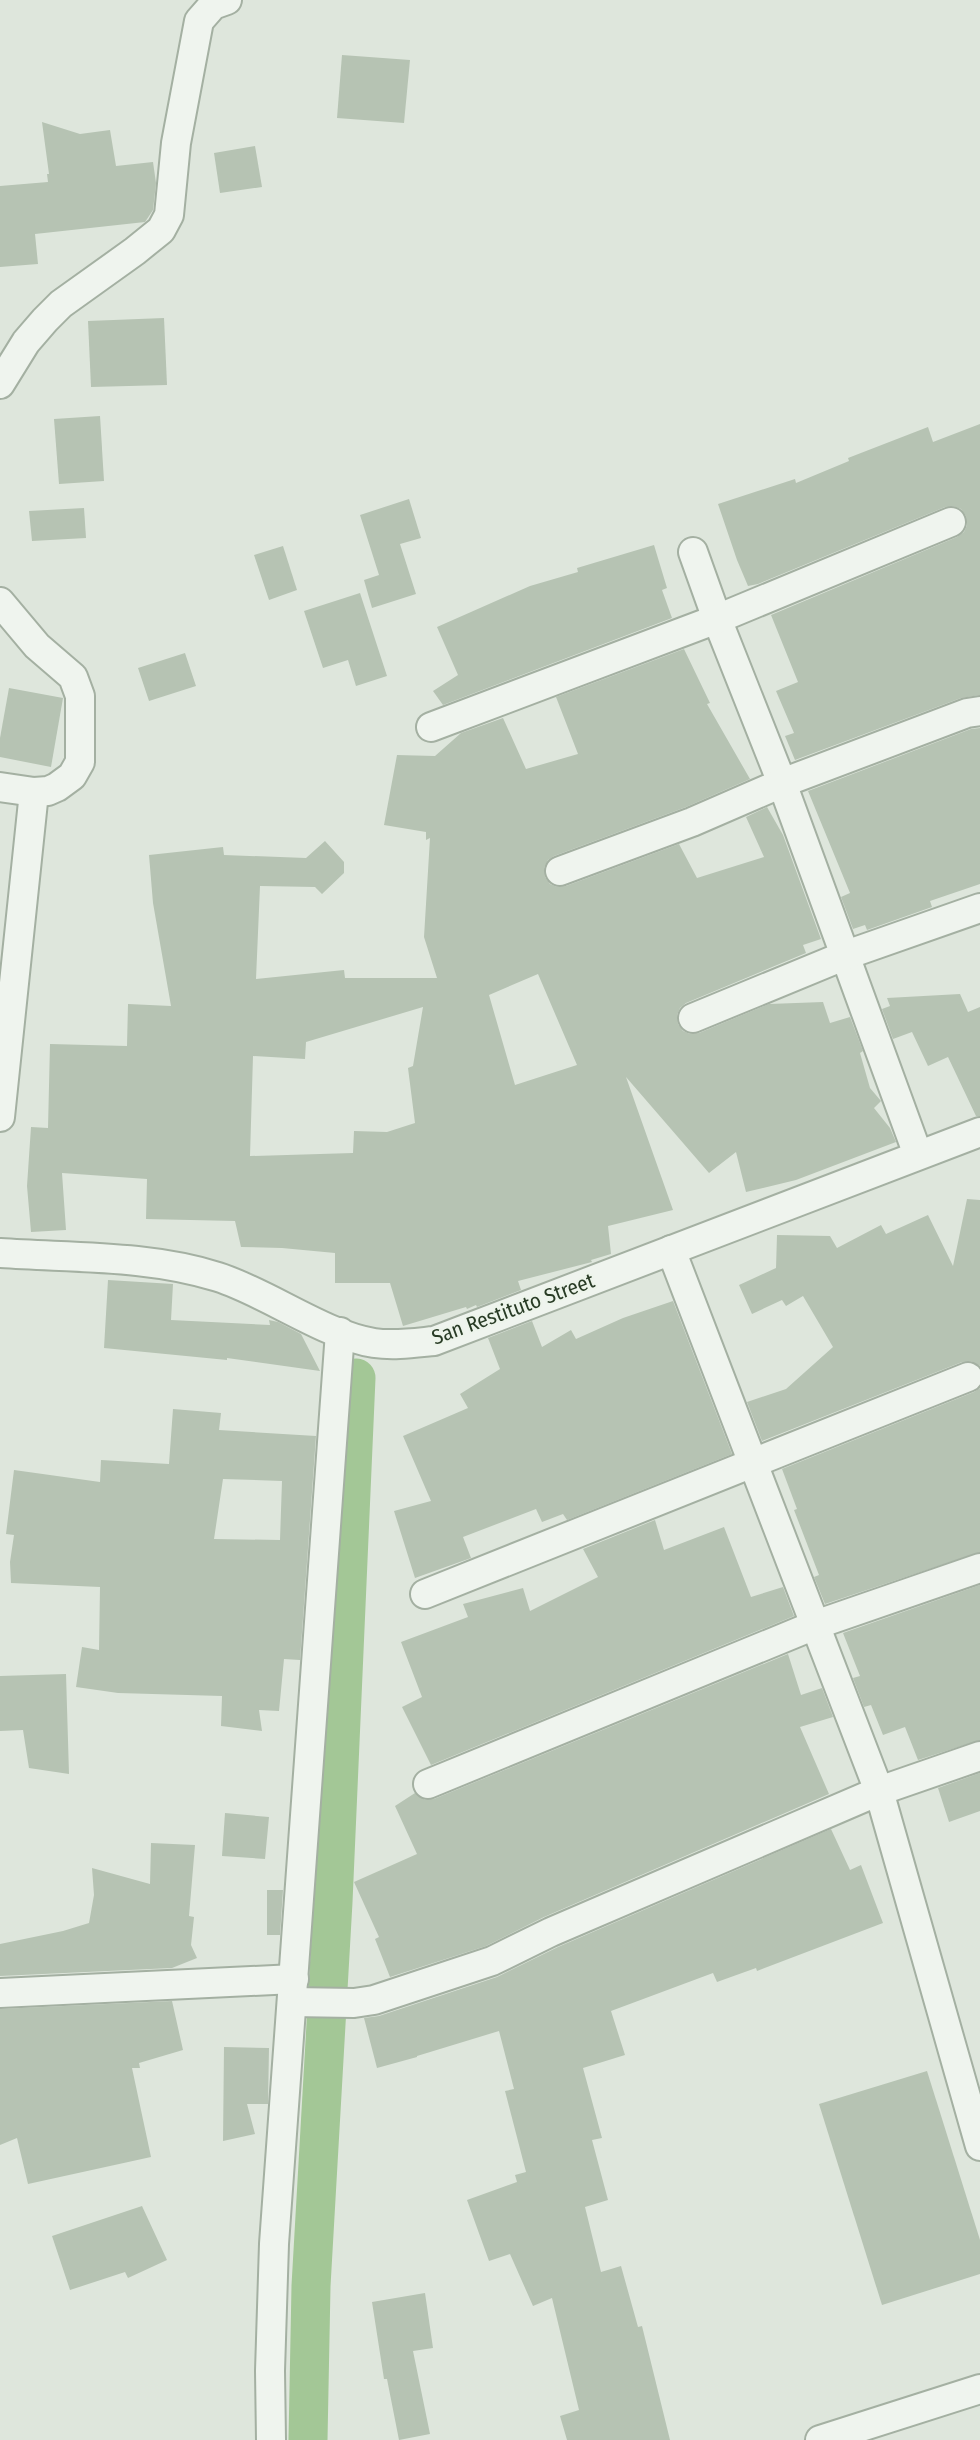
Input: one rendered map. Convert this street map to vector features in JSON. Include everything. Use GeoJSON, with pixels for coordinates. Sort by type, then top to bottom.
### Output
{"type":"FeatureCollection","features":[{"type":"Feature","properties":{"kind":"street"},"geometry":{"type":"LineString","coordinates":[[0,384],[26,342],[45,320],[61,304],[141,247],[160,230],[169,215],[176,143],[199,21],[213,5],[227,0]]}},
{"type":"Feature","properties":{"kind":"street"},"geometry":{"type":"LineString","coordinates":[[431,727],[717,619],[951,522]]}},
{"type":"Feature","properties":{"kind":"street"},"geometry":{"type":"LineString","coordinates":[[693,552],[782,783],[918,1155]]}},
{"type":"Feature","properties":{"kind":"street"},"geometry":{"type":"LineString","coordinates":[[0,602],[37,646],[73,677],[78,688],[80,762],[72,776],[57,787],[34,792],[0,787]]}},
{"type":"Feature","properties":{"kind":"street"},"geometry":{"type":"LineString","coordinates":[[560,871],[692,822],[782,783],[968,713],[980,711]]}},
{"type":"Feature","properties":{"kind":"street"},"geometry":{"type":"LineString","coordinates":[[0,1117],[34,792]]}},
{"type":"Feature","properties":{"kind":"street"},"geometry":{"type":"LineString","coordinates":[[693,1018],[846,955],[980,908]]}},
{"type":"Feature","properties":{"kind":"street","name":"San Restituto Street"},"geometry":{"type":"LineString","coordinates":[[0,1253],[143,1262],[184,1268],[220,1277],[340,1332],[374,1343],[401,1344],[434,1341],[980,1132]]}},
{"type":"Feature","properties":{"kind":"street"},"geometry":{"type":"LineString","coordinates":[[671,1250],[879,1791],[980,2146]]}},
{"type":"Feature","properties":{"kind":"street"},"geometry":{"type":"LineString","coordinates":[[271,2440],[270,2371],[274,2244],[296,1995],[340,1332]]}},
{"type":"Feature","properties":{"kind":"street"},"geometry":{"type":"LineString","coordinates":[[425,1594],[968,1377]]}},
{"type":"Feature","properties":{"kind":"street"},"geometry":{"type":"LineString","coordinates":[[428,1784],[815,1625],[980,1568]]}},
{"type":"Feature","properties":{"kind":"street"},"geometry":{"type":"LineString","coordinates":[[0,1993],[296,1995],[340,2003],[374,2000],[492,1961],[563,1926],[879,1791],[980,1756]]}},
{"type":"Feature","properties":{"kind":"street"},"geometry":{"type":"LineString","coordinates":[[820,2440],[980,2389]]}},
{"type":"Feature","properties":{"kind":"building"},"geometry":{"type":"Polygon","coordinates":[[[342,55],[410,60],[404,123],[337,118],[342,55]]]}},
{"type":"Feature","properties":{"kind":"building"},"geometry":{"type":"Polygon","coordinates":[[[42,122],[80,134],[110,130],[116,166],[153,162],[156,183],[153,210],[145,222],[35,234],[38,264],[0,267],[0,186],[48,182],[42,122]]]}},
{"type":"Feature","properties":{"kind":"building"},"geometry":{"type":"Polygon","coordinates":[[[255,146],[262,187],[220,193],[214,153],[255,146]]]}},
{"type":"Feature","properties":{"kind":"building"},"geometry":{"type":"Polygon","coordinates":[[[164,318],[167,385],[91,387],[88,321],[164,318]]]}},
{"type":"Feature","properties":{"kind":"building"},"geometry":{"type":"Polygon","coordinates":[[[100,416],[104,481],[59,484],[54,419],[100,416]]]}},
{"type":"Feature","properties":{"kind":"building"},"geometry":{"type":"Polygon","coordinates":[[[980,424],[980,695],[961,698],[795,760],[785,736],[794,733],[776,691],[798,682],[771,615],[957,537],[964,532],[967,525],[966,516],[961,509],[953,506],[945,507],[758,584],[748,586],[718,504],[795,479],[796,483],[849,461],[848,458],[928,427],[933,442],[980,424]]]}},
{"type":"Feature","properties":{"kind":"building"},"geometry":{"type":"Polygon","coordinates":[[[409,499],[421,538],[400,544],[416,594],[372,608],[364,580],[379,575],[360,515],[409,499]]]}},
{"type":"Feature","properties":{"kind":"building"},"geometry":{"type":"Polygon","coordinates":[[[84,508],[86,538],[32,541],[29,511],[84,508]]]}},
{"type":"Feature","properties":{"kind":"building"},"geometry":{"type":"Polygon","coordinates":[[[654,545],[667,588],[662,590],[672,618],[443,705],[433,691],[458,675],[437,627],[530,586],[578,572],[577,568],[654,545]]]}},
{"type":"Feature","properties":{"kind":"building"},"geometry":{"type":"Polygon","coordinates":[[[283,546],[297,590],[269,600],[254,555],[283,546]]]}},
{"type":"Feature","properties":{"kind":"building"},"geometry":{"type":"Polygon","coordinates":[[[360,593],[387,676],[356,686],[348,660],[323,668],[304,611],[360,593]]]}},
{"type":"Feature","properties":{"kind":"building"},"geometry":{"type":"Polygon","coordinates":[[[684,649],[710,703],[707,704],[750,779],[686,807],[554,856],[548,860],[544,868],[545,877],[550,884],[557,887],[566,886],[679,844],[697,878],[764,857],[746,817],[767,807],[783,835],[821,939],[803,945],[806,953],[686,1003],[677,1015],[678,1024],[683,1031],[690,1034],[699,1033],[769,1004],[823,1002],[830,1023],[850,1017],[863,1051],[860,1053],[870,1088],[881,1101],[874,1108],[890,1128],[896,1142],[796,1180],[746,1192],[736,1152],[709,1173],[626,1077],[673,1210],[608,1226],[611,1254],[591,1260],[592,1262],[518,1281],[521,1290],[477,1307],[476,1305],[467,1309],[466,1307],[403,1326],[390,1283],[335,1283],[335,1253],[241,1247],[235,1221],[146,1219],[147,1179],[62,1173],[66,1230],[31,1232],[27,1186],[31,1127],[48,1128],[50,1044],[127,1046],[128,1004],[171,1006],[153,903],[149,855],[223,847],[224,855],[306,858],[325,841],[344,862],[344,873],[322,894],[315,887],[260,886],[256,979],[344,970],[345,978],[437,978],[424,937],[430,838],[426,840],[426,832],[384,825],[397,755],[435,756],[461,733],[503,718],[526,769],[578,754],[556,697],[684,649]],[[538,974],[489,995],[515,1085],[577,1065],[538,974]],[[423,1007],[306,1042],[305,1059],[253,1056],[250,1156],[353,1153],[354,1131],[387,1132],[415,1123],[408,1068],[413,1066],[423,1007]]]}},
{"type":"Feature","properties":{"kind":"building"},"geometry":{"type":"Polygon","coordinates":[[[185,653],[196,686],[149,701],[138,668],[185,653]]]}},
{"type":"Feature","properties":{"kind":"building"},"geometry":{"type":"Polygon","coordinates":[[[9,688],[63,698],[51,767],[0,757],[0,738],[9,688]]]}},
{"type":"Feature","properties":{"kind":"building"},"geometry":{"type":"Polygon","coordinates":[[[980,728],[980,884],[930,901],[932,907],[867,930],[865,925],[853,929],[841,897],[850,893],[808,791],[971,729],[980,728]]]}},
{"type":"Feature","properties":{"kind":"building"},"geometry":{"type":"Polygon","coordinates":[[[960,994],[968,1012],[980,1007],[980,1116],[976,1116],[948,1057],[928,1066],[912,1032],[893,1039],[882,1009],[890,1006],[887,998],[960,994]]]}},
{"type":"Feature","properties":{"kind":"building"},"geometry":{"type":"Polygon","coordinates":[[[967,1199],[980,1200],[980,1366],[971,1361],[962,1362],[762,1441],[747,1402],[786,1389],[833,1347],[803,1296],[786,1306],[782,1300],[752,1314],[739,1285],[776,1268],[777,1235],[830,1236],[837,1248],[881,1225],[886,1234],[928,1215],[953,1266],[967,1199]]]}},
{"type":"Feature","properties":{"kind":"building"},"geometry":{"type":"Polygon","coordinates":[[[108,1280],[173,1284],[171,1320],[270,1325],[269,1320],[278,1322],[301,1334],[320,1371],[227,1358],[227,1360],[104,1348],[108,1280]]]}},
{"type":"Feature","properties":{"kind":"building"},"geometry":{"type":"Polygon","coordinates":[[[673,1301],[732,1454],[567,1520],[563,1514],[542,1522],[536,1509],[463,1537],[471,1558],[415,1578],[394,1511],[431,1501],[403,1436],[468,1408],[460,1394],[500,1369],[488,1338],[532,1321],[542,1347],[571,1330],[576,1339],[623,1318],[673,1301]]]}},
{"type":"Feature","properties":{"kind":"building"},"geometry":{"type":"Polygon","coordinates":[[[980,1388],[980,1552],[825,1604],[814,1577],[819,1575],[794,1510],[797,1509],[782,1469],[980,1388]]]}},
{"type":"Feature","properties":{"kind":"building"},"geometry":{"type":"Polygon","coordinates":[[[173,1409],[221,1413],[219,1430],[316,1436],[300,1660],[284,1659],[279,1711],[259,1710],[262,1731],[221,1726],[222,1696],[118,1693],[76,1687],[82,1647],[99,1650],[100,1587],[11,1583],[10,1562],[14,1535],[6,1534],[14,1470],[100,1482],[101,1460],[169,1464],[173,1409]],[[223,1479],[214,1539],[280,1540],[282,1481],[223,1479]]]}},
{"type":"Feature","properties":{"kind":"building"},"geometry":{"type":"Polygon","coordinates":[[[655,1520],[664,1550],[724,1527],[751,1597],[783,1587],[794,1616],[431,1765],[402,1707],[422,1697],[401,1642],[468,1617],[463,1604],[523,1588],[530,1611],[598,1577],[583,1549],[655,1520]]]}},
{"type":"Feature","properties":{"kind":"building"},"geometry":{"type":"Polygon","coordinates":[[[980,1585],[980,1740],[918,1760],[905,1727],[883,1735],[871,1705],[864,1707],[853,1678],[860,1676],[843,1633],[980,1585]]]}},
{"type":"Feature","properties":{"kind":"building"},"geometry":{"type":"Polygon","coordinates":[[[788,1654],[801,1695],[822,1688],[833,1717],[800,1727],[829,1794],[544,1917],[486,1946],[390,1977],[375,1939],[379,1937],[354,1882],[417,1854],[395,1806],[415,1793],[425,1800],[434,1799],[788,1654]]]}},
{"type":"Feature","properties":{"kind":"building"},"geometry":{"type":"Polygon","coordinates":[[[66,1674],[69,1774],[29,1768],[23,1730],[0,1731],[0,1676],[66,1674]]]}},
{"type":"Feature","properties":{"kind":"building"},"geometry":{"type":"Polygon","coordinates":[[[980,1773],[980,1811],[949,1822],[938,1788],[980,1773]]]}},
{"type":"Feature","properties":{"kind":"building"},"geometry":{"type":"Polygon","coordinates":[[[225,1813],[269,1817],[265,1859],[222,1856],[225,1813]]]}},
{"type":"Feature","properties":{"kind":"building"},"geometry":{"type":"Polygon","coordinates":[[[831,1829],[850,1870],[861,1865],[883,1923],[757,1971],[756,1968],[717,1982],[713,1973],[611,2011],[625,2055],[583,2068],[602,2138],[592,2140],[608,2200],[585,2207],[601,2272],[621,2266],[638,2327],[642,2326],[670,2440],[567,2440],[560,2416],[579,2410],[552,2298],[533,2306],[510,2254],[489,2261],[467,2200],[517,2182],[515,2175],[526,2172],[505,2091],[514,2089],[499,2031],[377,2068],[364,2018],[379,2016],[497,1977],[558,1947],[831,1829]]]}},
{"type":"Feature","properties":{"kind":"building"},"geometry":{"type":"Polygon","coordinates":[[[151,1843],[195,1845],[189,1916],[194,1917],[191,1945],[197,1958],[172,1968],[0,1976],[0,1944],[63,1931],[89,1923],[94,1895],[92,1868],[150,1884],[151,1843]]]}},
{"type":"Feature","properties":{"kind":"building"},"geometry":{"type":"Polygon","coordinates":[[[267,1890],[283,1890],[280,1935],[267,1935],[267,1890]]]}},
{"type":"Feature","properties":{"kind":"building"},"geometry":{"type":"Polygon","coordinates":[[[172,2001],[183,2050],[139,2063],[140,2068],[132,2068],[151,2157],[28,2184],[17,2138],[0,2145],[0,2009],[172,2001]]]}},
{"type":"Feature","properties":{"kind":"building"},"geometry":{"type":"Polygon","coordinates":[[[224,2047],[269,2048],[268,2104],[247,2104],[255,2134],[223,2141],[224,2047]]]}},
{"type":"Feature","properties":{"kind":"building"},"geometry":{"type":"Polygon","coordinates":[[[927,2071],[980,2240],[980,2274],[882,2305],[819,2104],[927,2071]]]}},
{"type":"Feature","properties":{"kind":"building"},"geometry":{"type":"Polygon","coordinates":[[[142,2206],[167,2260],[128,2278],[125,2272],[70,2290],[52,2236],[142,2206]]]}},
{"type":"Feature","properties":{"kind":"building"},"geometry":{"type":"Polygon","coordinates":[[[425,2293],[433,2348],[413,2351],[430,2434],[399,2440],[387,2379],[384,2379],[372,2302],[425,2293]]]}},
{"type":"Feature","properties":{"kind":"waterway"},"geometry":{"type":"LineString","coordinates":[[308,2440],[311,2286],[333,1902],[356,1378]]}}]}
